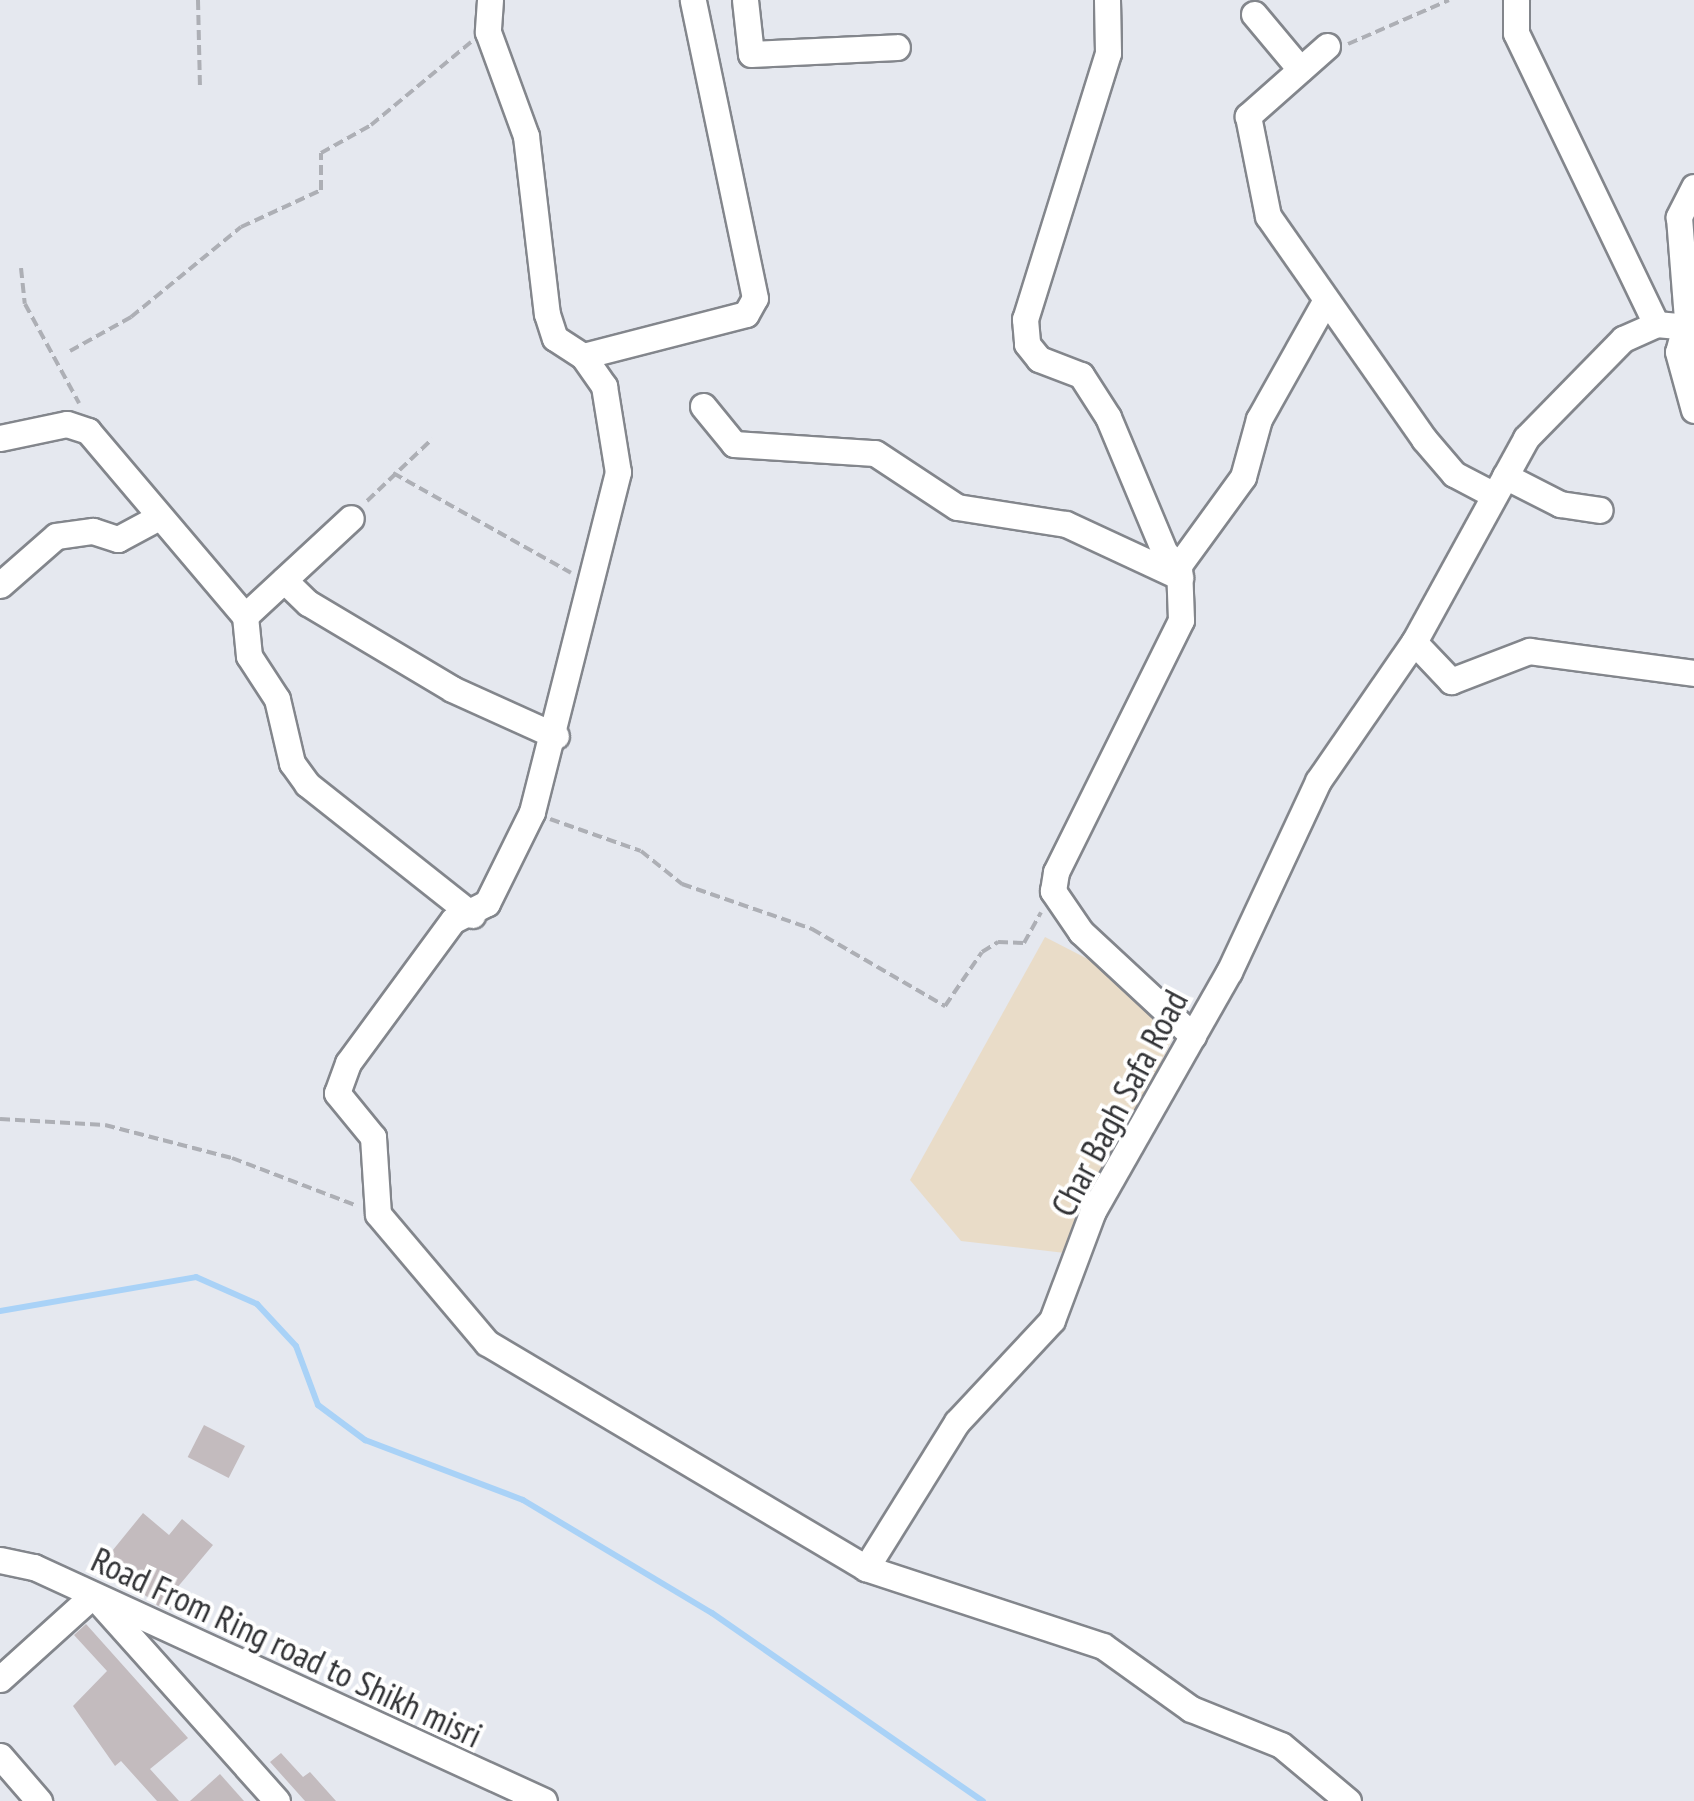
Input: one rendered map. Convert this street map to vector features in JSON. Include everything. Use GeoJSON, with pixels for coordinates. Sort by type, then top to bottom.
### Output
{"type":"FeatureCollection","features":[{"type":"Feature","properties":{"kind":"street"},"geometry":{"type":"LineString","coordinates":[[490,0],[488,32],[526,136],[547,314],[555,338],[583,356],[610,403],[618,472],[556,736],[532,812],[487,903],[472,914],[452,920],[348,1063],[337,1094],[373,1136],[378,1214],[486,1344],[866,1568],[1103,1646],[1190,1709],[1281,1745],[1348,1801]]}},
{"type":"Feature","properties":{"kind":"street"},"geometry":{"type":"LineString","coordinates":[[583,356],[746,314],[756,298],[694,0]]}},
{"type":"Feature","properties":{"kind":"street"},"geometry":{"type":"LineString","coordinates":[[745,0],[751,54],[898,47]]}},
{"type":"Feature","properties":{"kind":"street"},"geometry":{"type":"LineString","coordinates":[[1108,0],[1108,54],[1025,318],[1027,344],[1038,358],[1081,375],[1116,433],[1166,553],[1179,571],[1180,620],[1053,891],[1081,932],[1193,1036]]}},
{"type":"Feature","properties":{"kind":"street"},"geometry":{"type":"LineString","coordinates":[[1516,0],[1516,32],[1668,325],[1694,410]]}},
{"type":"Feature","properties":{"kind":"street"},"geometry":{"type":"LineString","coordinates":[[1254,14],[1300,68]]}},
{"type":"Feature","properties":{"kind":"street"},"geometry":{"type":"LineString","coordinates":[[1327,46],[1248,116],[1268,216],[1323,304],[1454,474],[1560,504],[1600,510]]}},
{"type":"Feature","properties":{"kind":"street"},"geometry":{"type":"LineString","coordinates":[[1668,325],[1687,319],[1678,217],[1694,187]]}},
{"type":"Feature","properties":{"kind":"street"},"geometry":{"type":"LineString","coordinates":[[1179,571],[1244,477],[1259,419],[1323,304]]}},
{"type":"Feature","properties":{"kind":"street"},"geometry":{"type":"LineString","coordinates":[[1668,325],[1694,360]]}},
{"type":"Feature","properties":{"kind":"street","name":"Char Bagh Safa Road"},"geometry":{"type":"LineString","coordinates":[[866,1568],[957,1422],[1052,1320],[1093,1211],[1193,1036],[1318,780],[1414,642],[1499,486],[1569,388],[1623,339],[1668,325]]}},
{"type":"Feature","properties":{"kind":"street"},"geometry":{"type":"LineString","coordinates":[[703,406],[734,444],[875,452],[957,507],[1066,524],[1179,571]]}},
{"type":"Feature","properties":{"kind":"street"},"geometry":{"type":"LineString","coordinates":[[0,438],[67,424],[88,431],[245,616],[249,656],[277,700],[292,763],[308,784],[472,914]]}},
{"type":"Feature","properties":{"kind":"street"},"geometry":{"type":"LineString","coordinates":[[0,585],[56,536],[94,531],[118,540],[159,517]]}},
{"type":"Feature","properties":{"kind":"street"},"geometry":{"type":"LineString","coordinates":[[245,616],[351,518]]}},
{"type":"Feature","properties":{"kind":"street"},"geometry":{"type":"LineString","coordinates":[[284,580],[308,603],[452,689],[556,736]]}},
{"type":"Feature","properties":{"kind":"street"},"geometry":{"type":"LineString","coordinates":[[1414,642],[1451,681],[1529,651],[1694,673]]}},
{"type":"Feature","properties":{"kind":"street","name":"Road From Ring road to Shikh misri"},"geometry":{"type":"LineString","coordinates":[[0,1560],[34,1567],[544,1801]]}},
{"type":"Feature","properties":{"kind":"street"},"geometry":{"type":"LineString","coordinates":[[0,1680],[93,1596],[277,1801]]}},
{"type":"Feature","properties":{"kind":"street"},"geometry":{"type":"LineString","coordinates":[[0,1756],[39,1801]]}},
{"type":"Feature","properties":{"kind":"path"},"geometry":{"type":"LineString","coordinates":[[198,0],[200,87]]}},
{"type":"Feature","properties":{"kind":"path"},"geometry":{"type":"LineString","coordinates":[[1327,46],[1449,0]]}},
{"type":"Feature","properties":{"kind":"path"},"geometry":{"type":"LineString","coordinates":[[70,351],[131,317],[241,226],[321,190],[321,153],[371,125],[440,73],[481,28],[488,32]]}},
{"type":"Feature","properties":{"kind":"path"},"geometry":{"type":"LineString","coordinates":[[21,268],[25,304],[77,394],[80,406],[67,424]]}},
{"type":"Feature","properties":{"kind":"path"},"geometry":{"type":"LineString","coordinates":[[351,518],[392,473],[432,439]]}},
{"type":"Feature","properties":{"kind":"path"},"geometry":{"type":"LineString","coordinates":[[392,473],[512,546],[593,578]]}},
{"type":"Feature","properties":{"kind":"path"},"geometry":{"type":"LineString","coordinates":[[532,812],[641,851],[682,884],[812,929],[945,1006],[982,952],[998,942],[1024,943],[1053,891]]}},
{"type":"Feature","properties":{"kind":"path"},"geometry":{"type":"LineString","coordinates":[[0,1118],[105,1125],[232,1158],[378,1214]]}},
{"type":"Feature","properties":{"kind":"shaded area"},"geometry":{"type":"Polygon","coordinates":[[[1045,937],[1187,1010],[1065,1253],[961,1241],[910,1180],[1045,937]]]}},
{"type":"Feature","properties":{"kind":"building"},"geometry":{"type":"Polygon","coordinates":[[[204,1425],[245,1446],[229,1478],[188,1457],[204,1425]]]}},
{"type":"Feature","properties":{"kind":"building"},"geometry":{"type":"Polygon","coordinates":[[[143,1513],[169,1535],[182,1519],[213,1545],[176,1589],[192,1598],[183,1613],[158,1606],[104,1561],[143,1513]]]}},
{"type":"Feature","properties":{"kind":"building"},"geometry":{"type":"Polygon","coordinates":[[[86,1624],[188,1738],[150,1769],[179,1801],[157,1801],[121,1761],[115,1766],[73,1706],[107,1671],[74,1635],[86,1624]]]}},
{"type":"Feature","properties":{"kind":"building"},"geometry":{"type":"Polygon","coordinates":[[[281,1753],[303,1777],[310,1772],[336,1801],[305,1801],[270,1762],[281,1753]]]}},
{"type":"Feature","properties":{"kind":"building"},"geometry":{"type":"Polygon","coordinates":[[[220,1774],[244,1801],[190,1801],[220,1774]]]}},
{"type":"Feature","properties":{"kind":"waterway"},"geometry":{"type":"LineString","coordinates":[[0,1311],[196,1277],[257,1304],[296,1346],[318,1405],[365,1440],[523,1500],[712,1613],[983,1801]]}}]}
